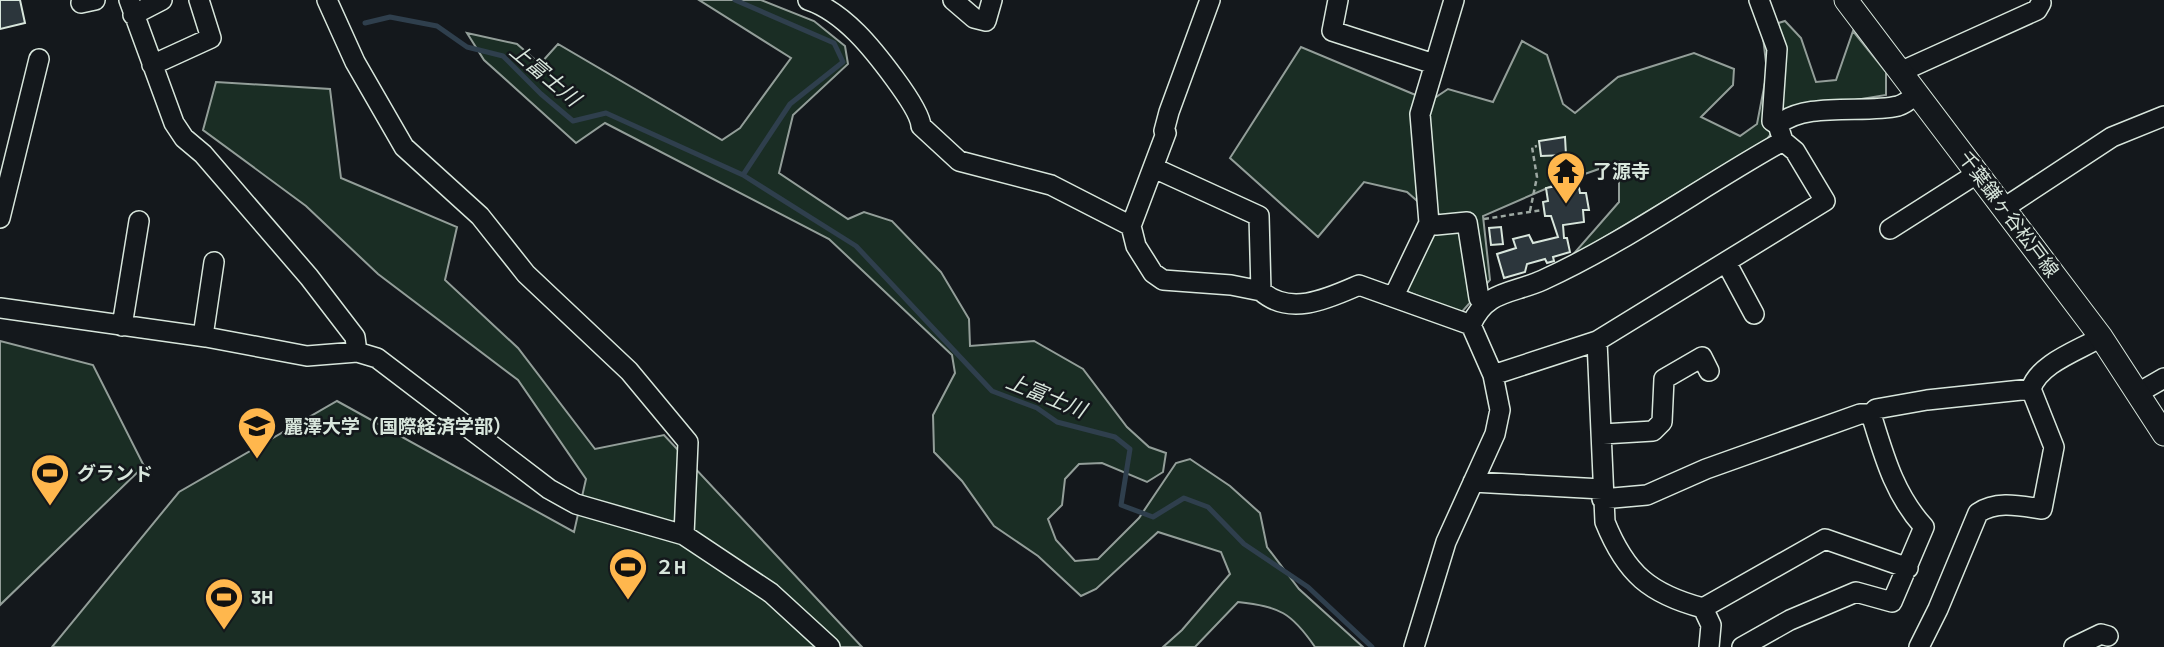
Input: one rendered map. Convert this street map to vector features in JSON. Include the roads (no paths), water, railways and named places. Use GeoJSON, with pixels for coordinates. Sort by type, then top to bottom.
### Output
{"type":"FeatureCollection","features":[{"type":"Feature","properties":{"kind":"main road","name":"千葉鎌ヶ谷松戸線"},"geometry":{"type":"LineString","coordinates":[[1846,0],[2101,337],[2164,434]]}},
{"type":"Feature","properties":{"kind":"street"},"geometry":{"type":"LineString","coordinates":[[162,0],[131,8],[168,110],[184,138],[203,154],[309,277],[355,337],[357,352]]}},
{"type":"Feature","properties":{"kind":"street"},"geometry":{"type":"LineString","coordinates":[[152,65],[211,38],[199,0]]}},
{"type":"Feature","properties":{"kind":"street"},"geometry":{"type":"LineString","coordinates":[[327,0],[355,62],[404,147],[480,216],[526,274],[629,370],[688,442],[684,535]]}},
{"type":"Feature","properties":{"kind":"street"},"geometry":{"type":"LineString","coordinates":[[808,0],[822,5],[857,33],[904,95],[921,126],[948,154],[959,161],[1051,185],[1131,226]]}},
{"type":"Feature","properties":{"kind":"street"},"geometry":{"type":"LineString","coordinates":[[953,0],[974,18],[986,21],[992,0]]}},
{"type":"Feature","properties":{"kind":"street"},"geometry":{"type":"LineString","coordinates":[[1210,0],[1170,112],[1154,168],[1131,226],[1136,246],[1153,273],[1163,280],[1231,285],[1261,291],[1292,305],[1320,301],[1359,285],[1471,326],[1493,375],[1500,410],[1495,434],[1446,542],[1414,647]]}},
{"type":"Feature","properties":{"kind":"street"},"geometry":{"type":"LineString","coordinates":[[1338,0],[1332,31],[1434,64]]}},
{"type":"Feature","properties":{"kind":"street"},"geometry":{"type":"LineString","coordinates":[[1394,296],[1429,223],[1420,114],[1434,64],[1448,29],[1454,0]]}},
{"type":"Feature","properties":{"kind":"street"},"geometry":{"type":"LineString","coordinates":[[1493,375],[1597,341],[1825,201],[1795,151],[1772,121],[1777,49],[1759,0]]}},
{"type":"Feature","properties":{"kind":"street"},"geometry":{"type":"LineString","coordinates":[[1900,72],[2037,10],[2041,3]]}},
{"type":"Feature","properties":{"kind":"street"},"geometry":{"type":"LineString","coordinates":[[0,218],[39,59]]}},
{"type":"Feature","properties":{"kind":"street"},"geometry":{"type":"LineString","coordinates":[[1471,326],[1486,300],[1534,284],[1612,247],[1780,133],[1787,117],[1846,108],[1900,106],[1917,94]]}},
{"type":"Feature","properties":{"kind":"street"},"geometry":{"type":"LineString","coordinates":[[2004,208],[2112,137],[2164,116]]}},
{"type":"Feature","properties":{"kind":"street"},"geometry":{"type":"LineString","coordinates":[[1154,168],[1259,216],[1261,291]]}},
{"type":"Feature","properties":{"kind":"street"},"geometry":{"type":"LineString","coordinates":[[1890,229],[1978,173]]}},
{"type":"Feature","properties":{"kind":"street"},"geometry":{"type":"LineString","coordinates":[[122,326],[139,221]]}},
{"type":"Feature","properties":{"kind":"street"},"geometry":{"type":"LineString","coordinates":[[1429,223],[1436,225],[1467,222],[1479,298],[1483,303]]}},
{"type":"Feature","properties":{"kind":"street"},"geometry":{"type":"LineString","coordinates":[[203,336],[214,262]]}},
{"type":"Feature","properties":{"kind":"street"},"geometry":{"type":"LineString","coordinates":[[1726,262],[1754,314]]}},
{"type":"Feature","properties":{"kind":"street"},"geometry":{"type":"LineString","coordinates":[[0,308],[203,336],[307,356],[357,352],[377,358],[549,489],[576,504],[684,535],[771,593],[830,647]]}},
{"type":"Feature","properties":{"kind":"street"},"geometry":{"type":"LineString","coordinates":[[1919,647],[1938,610],[1978,513],[1991,506],[2014,505],[2042,509],[2054,447],[2031,389],[2034,380],[2050,367],[2101,337]]}},
{"type":"Feature","properties":{"kind":"street"},"geometry":{"type":"LineString","coordinates":[[1597,341],[1605,522],[1614,545],[1646,585],[1673,600],[1703,608],[1825,539],[1908,568]]}},
{"type":"Feature","properties":{"kind":"street"},"geometry":{"type":"LineString","coordinates":[[1603,434],[1653,431],[1662,422],[1664,379],[1702,357],[1709,371]]}},
{"type":"Feature","properties":{"kind":"street"},"geometry":{"type":"LineString","coordinates":[[2138,393],[2164,378]]}},
{"type":"Feature","properties":{"kind":"street"},"geometry":{"type":"LineString","coordinates":[[1473,482],[1602,494],[1647,495],[1760,448],[1860,414],[1871,414],[1876,410],[1927,400],[2031,389]]}},
{"type":"Feature","properties":{"kind":"street"},"geometry":{"type":"LineString","coordinates":[[1742,647],[1790,620],[1856,592],[1892,602],[1924,527],[1907,508],[1896,489],[1871,414]]}},
{"type":"Feature","properties":{"kind":"street"},"geometry":{"type":"LineString","coordinates":[[1703,608],[1711,625],[1709,647]]}},
{"type":"Feature","properties":{"kind":"street"},"geometry":{"type":"LineString","coordinates":[[2074,647],[2101,634],[2108,636]]}},
{"type":"Feature","properties":{"kind":"waterway","name":"上富士川"},"geometry":{"type":"LineString","coordinates":[[735,0],[834,43],[843,62],[790,104],[743,175],[856,246],[992,391],[1037,408],[1057,422],[1115,437],[1130,449],[1121,505],[1153,517],[1184,498],[1208,507],[1244,544],[1308,587],[1372,647]]}},
{"type":"Feature","properties":{"kind":"waterway","name":"上富士川"},"geometry":{"type":"LineString","coordinates":[[365,23],[390,17],[437,26],[467,47],[503,56],[573,121],[606,113],[743,175]]}},
{"type":"Feature","properties":{"kind":"place","name":"了源寺"},"geometry":{"type":"Point","coordinates":[1566,205]}},
{"type":"Feature","properties":{"kind":"place","name":"麗澤大学（国際経済学部）"},"geometry":{"type":"Point","coordinates":[257,460]}},
{"type":"Feature","properties":{"kind":"place","name":"グランド"},"geometry":{"type":"Point","coordinates":[50,507]}},
{"type":"Feature","properties":{"kind":"place","name":"２H"},"geometry":{"type":"Point","coordinates":[628,601]}},
{"type":"Feature","properties":{"kind":"place","name":"3H"},"geometry":{"type":"Point","coordinates":[224,631]}}]}
